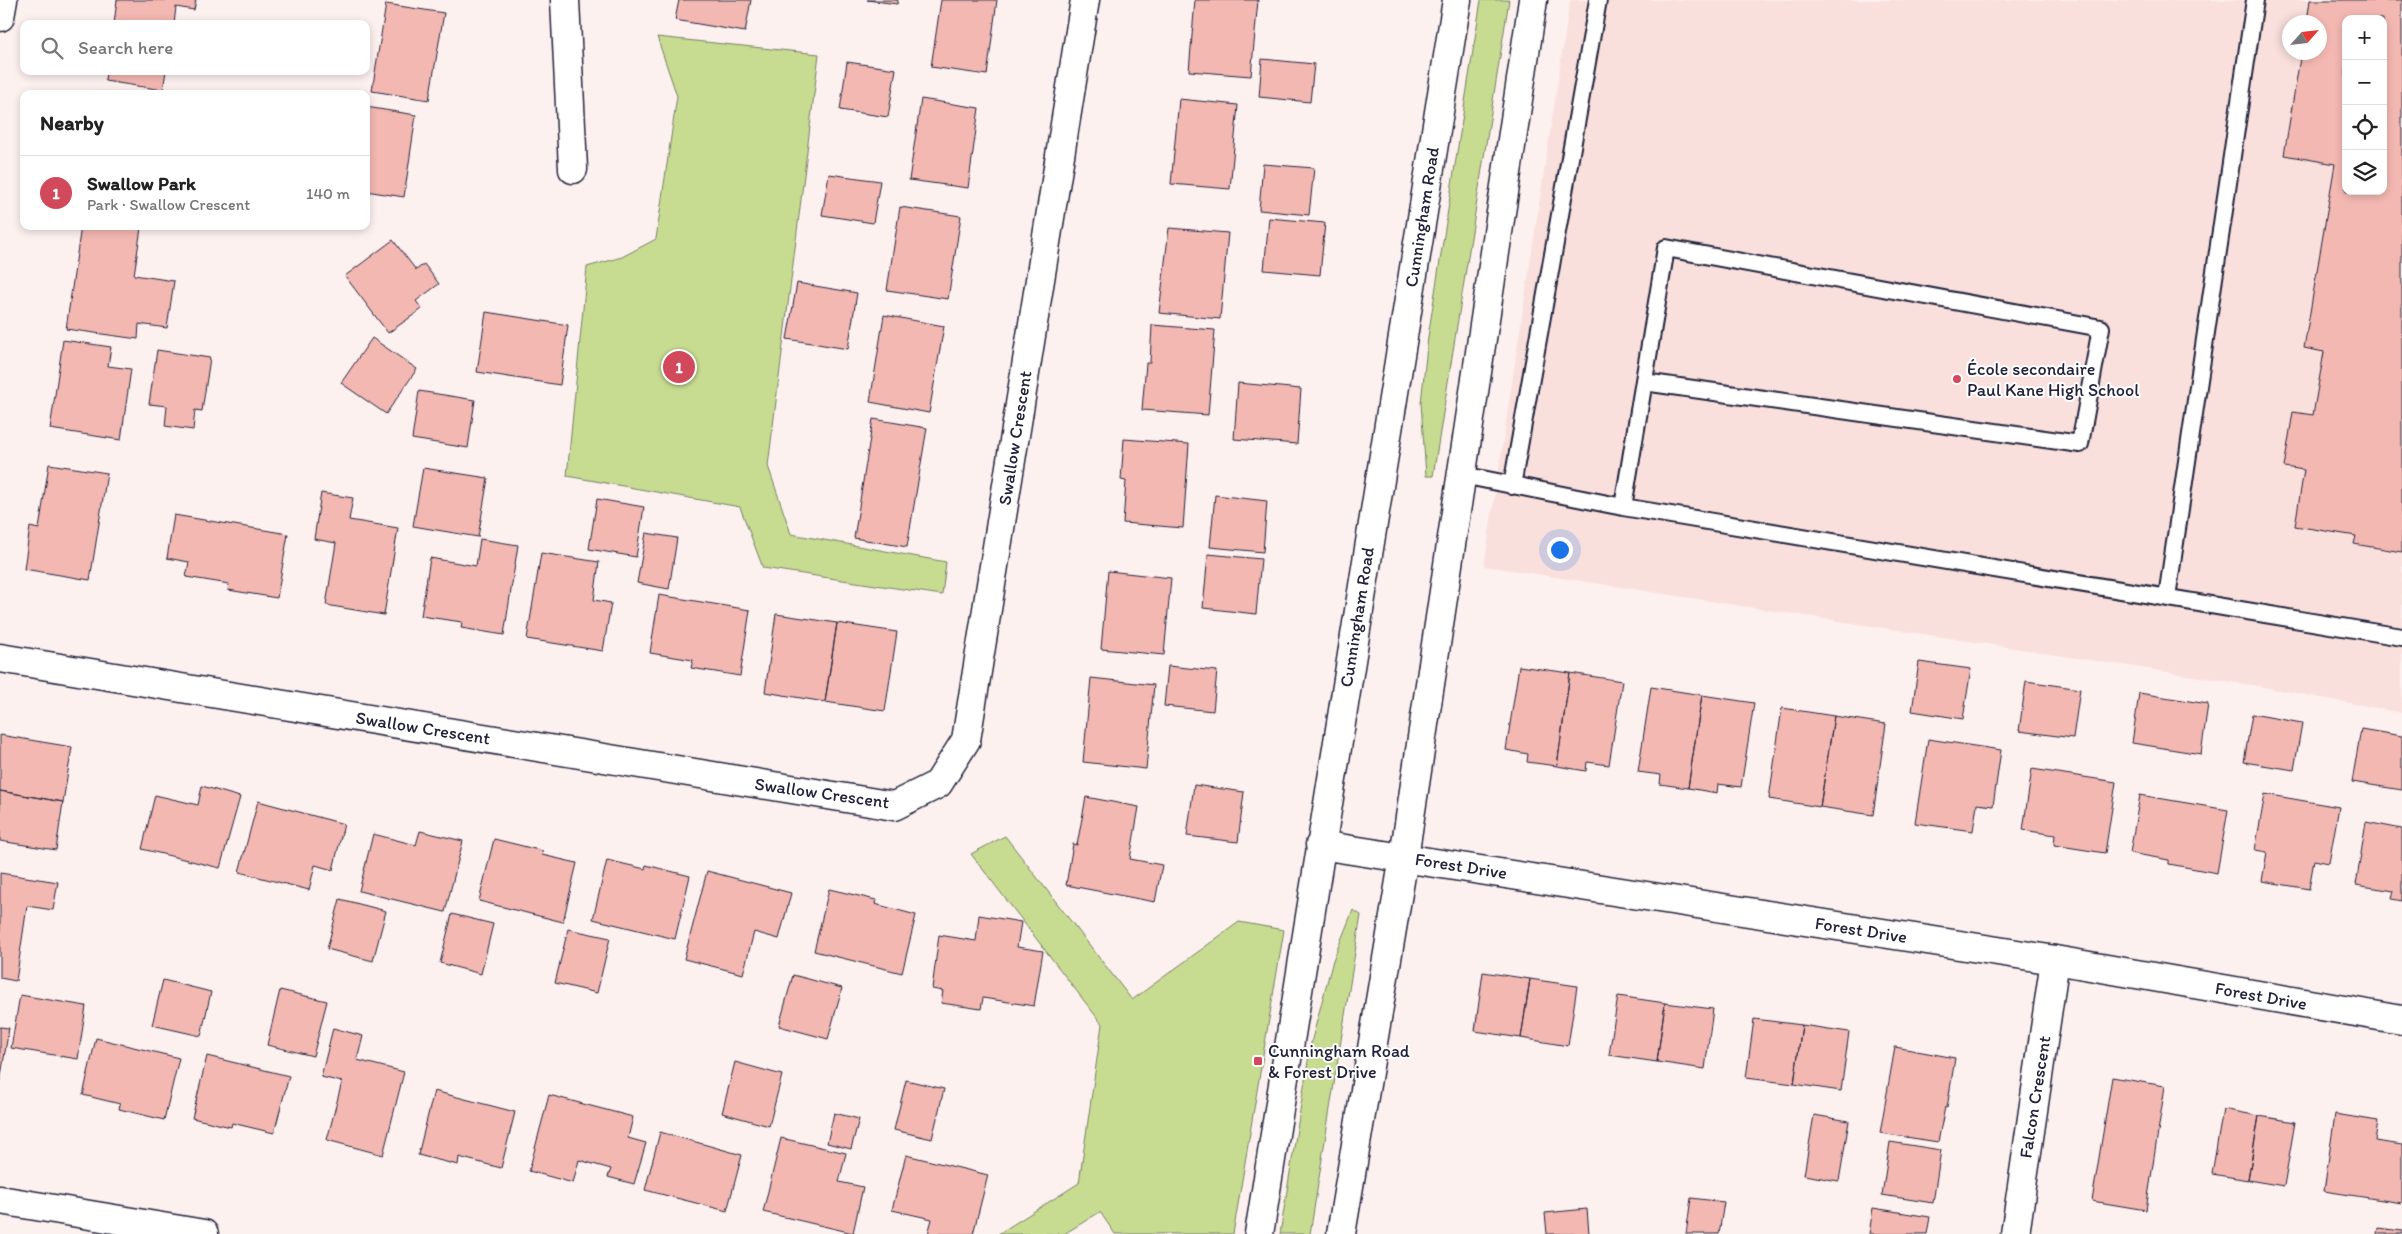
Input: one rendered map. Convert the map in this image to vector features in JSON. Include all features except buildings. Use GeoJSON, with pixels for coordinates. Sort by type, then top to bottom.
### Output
{"type":"FeatureCollection","features":[{"type":"Feature","properties":{"kind":"street"},"geometry":{"type":"LineString","coordinates":[[0,16],[3,0]]}},
{"type":"Feature","properties":{"kind":"street"},"geometry":{"type":"LineString","coordinates":[[565,0],[573,169]]}},
{"type":"Feature","properties":{"kind":"street","name":"Swallow Crescent"},"geometry":{"type":"LineString","coordinates":[[0,658],[894,806],[938,784],[966,740],[1085,0]]}},
{"type":"Feature","properties":{"kind":"street","name":"Cunningham Road"},"geometry":{"type":"LineString","coordinates":[[1259,1234],[1320,844],[1457,0]]}},
{"type":"Feature","properties":{"kind":"street"},"geometry":{"type":"LineString","coordinates":[[1341,1234],[1404,857],[1533,0]]}},
{"type":"Feature","properties":{"kind":"street","name":"Forest Drive"},"geometry":{"type":"LineString","coordinates":[[1320,844],[2055,960],[2402,1020]]}},
{"type":"Feature","properties":{"kind":"street","name":"Falcon Crescent"},"geometry":{"type":"LineString","coordinates":[[2014,1234],[2055,960]]}},
{"type":"Feature","properties":{"kind":"street"},"geometry":{"type":"LineString","coordinates":[[0,1200],[204,1234]]}},
{"type":"Feature","properties":{"kind":"lane"},"geometry":{"type":"LineString","coordinates":[[1512,486],[1598,0]]}},
{"type":"Feature","properties":{"kind":"lane"},"geometry":{"type":"LineString","coordinates":[[2167,597],[2255,0]]}},
{"type":"Feature","properties":{"kind":"lane"},"geometry":{"type":"LineString","coordinates":[[1623,507],[1666,248],[2101,328],[2080,444],[1644,382]]}},
{"type":"Feature","properties":{"kind":"lane"},"geometry":{"type":"LineString","coordinates":[[1462,475],[1623,507],[2402,637]]}},
{"type":"Feature","properties":{"kind":"shaded area","name":"École secondaire Paul Kane High School"},"geometry":{"type":"Polygon","coordinates":[[[1570,0],[2402,0],[2402,713],[2257,686],[1484,566],[1570,0]]]}},
{"type":"Feature","properties":{"kind":"green space"},"geometry":{"type":"Polygon","coordinates":[[[1481,0],[1509,0],[1433,476],[1426,476],[1421,403],[1428,337],[1481,0]]]}},
{"type":"Feature","properties":{"kind":"green space"},"geometry":{"type":"Polygon","coordinates":[[[657,37],[819,54],[768,466],[791,534],[946,562],[942,595],[763,568],[740,507],[567,476],[587,267],[622,257],[656,239],[677,96],[657,37]]]}},
{"type":"Feature","properties":{"kind":"green space"},"geometry":{"type":"Polygon","coordinates":[[[1005,836],[1132,1000],[1239,922],[1284,930],[1233,1234],[1115,1234],[1100,1212],[1064,1234],[998,1234],[1079,1183],[1102,1024],[971,854],[1005,836]]]}},
{"type":"Feature","properties":{"kind":"green space"},"geometry":{"type":"Polygon","coordinates":[[[1353,910],[1361,915],[1310,1234],[1280,1234],[1311,1043],[1333,960],[1353,910]]]}},
{"type":"Feature","properties":{"kind":"place","name":"Swallow Park"},"geometry":{"type":"Point","coordinates":[679,367]}},
{"type":"Feature","properties":{"kind":"place","name":"École secondaire Paul Kane High School"},"geometry":{"type":"Point","coordinates":[1957,379]}},
{"type":"Feature","properties":{"kind":"place","name":"Cunningham Road & Forest Drive"},"geometry":{"type":"Point","coordinates":[1258,1061]}}]}
